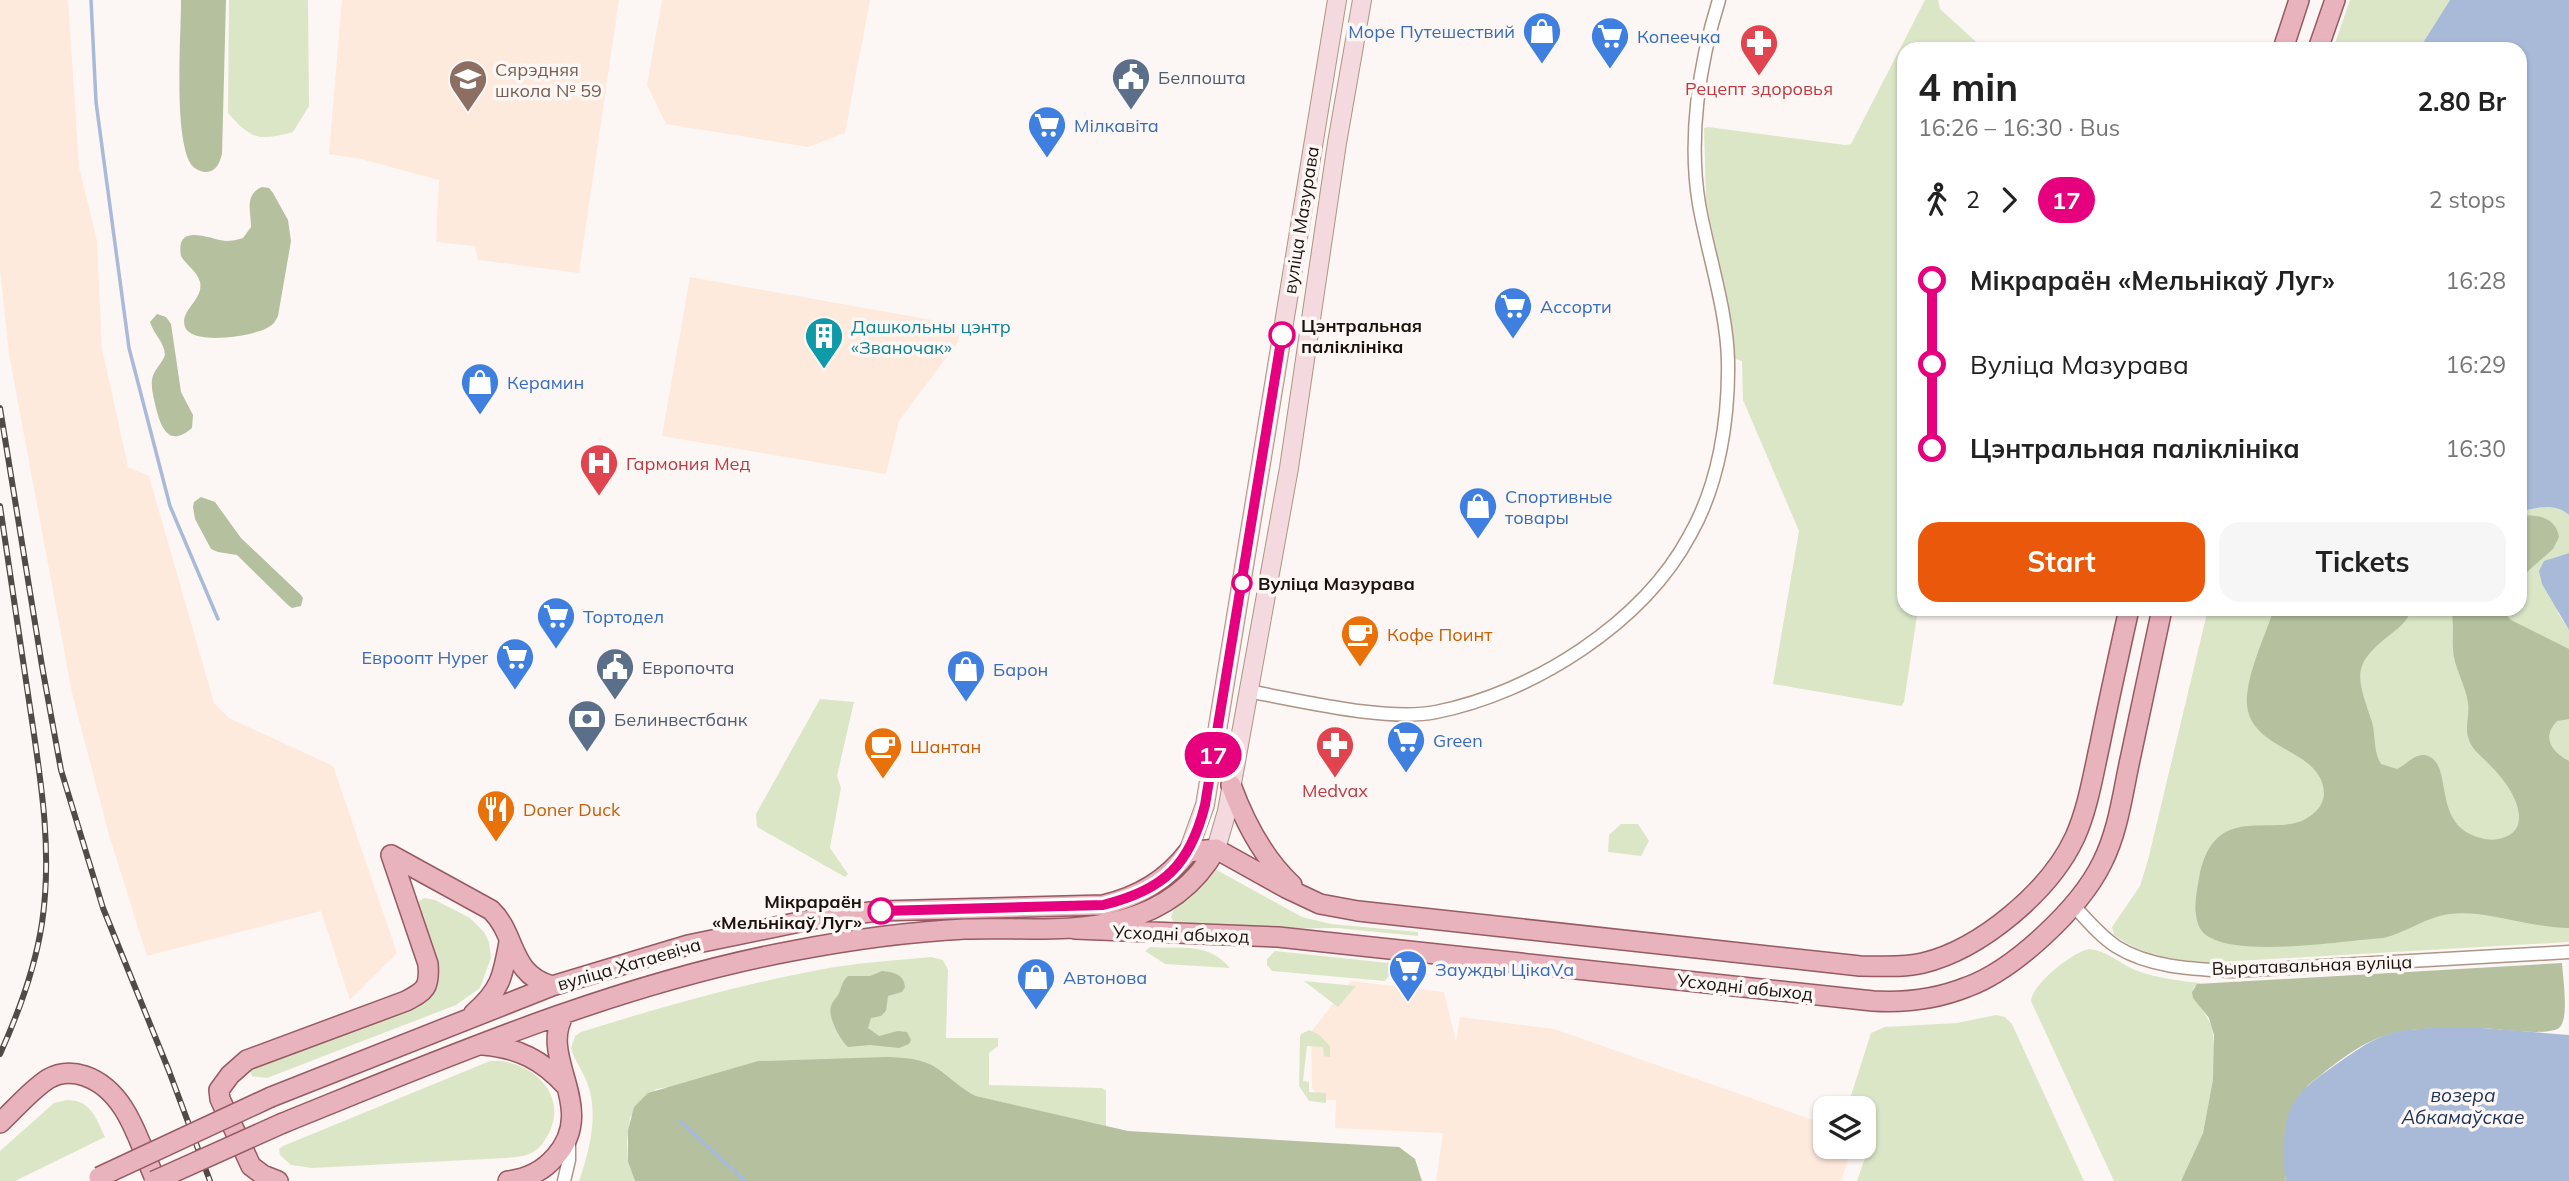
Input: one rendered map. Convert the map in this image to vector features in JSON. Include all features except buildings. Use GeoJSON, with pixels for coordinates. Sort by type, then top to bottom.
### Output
{"type":"FeatureCollection","features":[{"type":"Feature","properties":{"kind":"main road","name":"вуліца Мазурава"},"geometry":{"type":"LineString","coordinates":[[1188,852],[1205,805],[1337,0]]}},
{"type":"Feature","properties":{"kind":"main road","name":"вуліца Мазурава"},"geometry":{"type":"LineString","coordinates":[[1216,849],[1231,785],[1290,468],[1337,143],[1362,0]]}},
{"type":"Feature","properties":{"kind":"main road"},"geometry":{"type":"LineString","coordinates":[[2285,42],[2299,0]]}},
{"type":"Feature","properties":{"kind":"main road"},"geometry":{"type":"LineString","coordinates":[[2320,42],[2335,0]]}},
{"type":"Feature","properties":{"kind":"main road","name":"Усходні абыход"},"geometry":{"type":"LineString","coordinates":[[1216,849],[1320,904],[1346,909],[1860,965],[1895,966],[1922,963],[1952,953],[1978,938],[2028,900],[2048,879],[2074,838],[2092,780],[2127,616]]}},
{"type":"Feature","properties":{"kind":"main road","name":"Усходні абыход"},"geometry":{"type":"LineString","coordinates":[[1075,929],[1278,937],[1873,1001],[1910,1001],[1950,993],[2000,970],[2035,943],[2074,906],[2103,862],[2112,837],[2160,616]]}},
{"type":"Feature","properties":{"kind":"main road"},"geometry":{"type":"LineString","coordinates":[[1223,687],[1247,691]]}},
{"type":"Feature","properties":{"kind":"main road"},"geometry":{"type":"LineString","coordinates":[[1231,785],[1242,814],[1262,849],[1282,876],[1306,897]]}},
{"type":"Feature","properties":{"kind":"main road"},"geometry":{"type":"LineString","coordinates":[[1188,852],[1216,849]]}},
{"type":"Feature","properties":{"kind":"main road","name":"вуліца Хатаевіча"},"geometry":{"type":"LineString","coordinates":[[155,1181],[283,1123],[479,1044],[565,1013],[698,972],[790,951],[876,936],[967,929],[1075,929],[1124,920],[1158,907],[1192,883],[1216,849]]}},
{"type":"Feature","properties":{"kind":"main road","name":"вуліца Хатаевіча"},"geometry":{"type":"LineString","coordinates":[[94,1179],[271,1097],[468,1018],[552,986],[688,944],[824,917],[928,908],[1103,905],[1127,899],[1150,888],[1166,877],[1188,852]]}},
{"type":"Feature","properties":{"kind":"main road"},"geometry":{"type":"LineString","coordinates":[[278,1181],[251,1166],[220,1099],[219,1090],[230,1075],[247,1060],[422,993],[428,983],[428,964],[391,855],[491,910],[500,919],[518,961],[527,973],[538,982],[552,986]]}},
{"type":"Feature","properties":{"kind":"main road"},"geometry":{"type":"LineString","coordinates":[[1454,955],[1457,921]]}},
{"type":"Feature","properties":{"kind":"main road"},"geometry":{"type":"LineString","coordinates":[[468,1018],[491,997],[503,979],[509,941]]}},
{"type":"Feature","properties":{"kind":"main road"},"geometry":{"type":"LineString","coordinates":[[508,1181],[533,1175],[542,1169],[558,1154],[569,1135],[572,1114],[558,1043],[559,1024],[565,1013]]}},
{"type":"Feature","properties":{"kind":"main road"},"geometry":{"type":"LineString","coordinates":[[479,1044],[507,1048],[530,1056],[548,1068],[569,1089]]}},
{"type":"Feature","properties":{"kind":"main road"},"geometry":{"type":"LineString","coordinates":[[0,1124],[47,1080],[63,1074],[83,1076],[113,1093],[123,1106],[155,1181]]}},
{"type":"Feature","properties":{"kind":"street"},"geometry":{"type":"LineString","coordinates":[[1247,691],[1363,711],[1393,713],[1436,712],[1472,702],[1521,684],[1585,648],[1629,612],[1663,576],[1677,556],[1690,535],[1708,494],[1720,446],[1727,393],[1728,354],[1725,326],[1702,217],[1695,166],[1702,76],[1719,0]]}},
{"type":"Feature","properties":{"kind":"street","name":"Выратавальная вуліца"},"geometry":{"type":"LineString","coordinates":[[2074,906],[2118,947],[2142,958],[2191,968],[2233,971],[2569,952]]}},
{"type":"Feature","properties":{"kind":"street"},"geometry":{"type":"LineString","coordinates":[[564,1181],[569,1160],[569,1135]]}},
{"type":"Feature","properties":{"kind":"shaded area"},"geometry":{"type":"Polygon","coordinates":[[[0,0],[68,0],[79,167],[97,241],[102,348],[128,467],[149,476],[214,703],[229,718],[333,766],[397,953],[350,1000],[321,911],[147,956],[109,835],[72,693],[9,354],[0,269],[0,0]]]}},
{"type":"Feature","properties":{"kind":"shaded area","name":"Сярэдняя школа № 59"},"geometry":{"type":"Polygon","coordinates":[[[342,0],[619,0],[579,273],[478,260],[475,246],[436,242],[439,180],[361,159],[329,154],[342,0]]]}},
{"type":"Feature","properties":{"kind":"shaded area"},"geometry":{"type":"Polygon","coordinates":[[[662,0],[870,0],[845,133],[808,147],[666,124],[647,85],[662,0]]]}},
{"type":"Feature","properties":{"kind":"shaded area"},"geometry":{"type":"Polygon","coordinates":[[[690,277],[960,325],[958,342],[899,421],[886,474],[662,436],[690,277]]]}},
{"type":"Feature","properties":{"kind":"shaded area"},"geometry":{"type":"Polygon","coordinates":[[[1351,981],[1444,992],[1456,1042],[1460,1017],[1554,1029],[1813,1120],[1813,1159],[1849,1159],[1841,1181],[1436,1181],[1443,1133],[1335,1128],[1336,1100],[1326,1100],[1312,1088],[1311,1032],[1351,981]]]}},
{"type":"Feature","properties":{"kind":"green space"},"geometry":{"type":"Polygon","coordinates":[[[181,0],[226,0],[222,154],[217,166],[208,172],[198,170],[189,161],[181,127],[181,0]]]}},
{"type":"Feature","properties":{"kind":"green space"},"geometry":{"type":"Polygon","coordinates":[[[229,0],[308,0],[309,106],[293,132],[271,137],[256,136],[243,129],[228,113],[229,0]]]}},
{"type":"Feature","properties":{"kind":"green space"},"geometry":{"type":"Polygon","coordinates":[[[1925,0],[1938,0],[1940,9],[1976,42],[1903,42],[1925,0]]]}},
{"type":"Feature","properties":{"kind":"green space"},"geometry":{"type":"Polygon","coordinates":[[[2350,0],[2450,0],[2423,42],[2335,42],[2350,0]]]}},
{"type":"Feature","properties":{"kind":"green space"},"geometry":{"type":"Polygon","coordinates":[[[1897,54],[1897,616],[1917,616],[1904,702],[1901,706],[1773,684],[1799,531],[1743,400],[1742,361],[1732,358],[1730,317],[1706,200],[1704,128],[1851,144],[1897,54]]]}},
{"type":"Feature","properties":{"kind":"green space"},"geometry":{"type":"Polygon","coordinates":[[[269,188],[273,193],[288,220],[291,241],[278,316],[269,327],[249,334],[210,338],[190,333],[185,327],[185,315],[199,294],[200,282],[181,256],[183,239],[195,235],[226,241],[243,238],[251,227],[251,199],[256,190],[269,188]]]}},
{"type":"Feature","properties":{"kind":"green space"},"geometry":{"type":"Polygon","coordinates":[[[157,314],[166,317],[171,324],[181,392],[193,415],[192,428],[177,436],[167,433],[164,428],[153,394],[153,376],[165,355],[150,322],[157,314]]]}},
{"type":"Feature","properties":{"kind":"green space"},"geometry":{"type":"Polygon","coordinates":[[[201,497],[215,502],[241,538],[301,595],[301,606],[292,608],[288,605],[237,555],[211,549],[195,519],[194,502],[201,497]]]}},
{"type":"Feature","properties":{"kind":"green space"},"geometry":{"type":"Polygon","coordinates":[[[2552,506],[2569,515],[2569,553],[2550,559],[2558,613],[2569,630],[2569,942],[2218,962],[2164,957],[2138,948],[2114,935],[2112,927],[2140,886],[2148,860],[2206,616],[2527,616],[2527,510],[2552,506]]]}},
{"type":"Feature","properties":{"kind":"green space"},"geometry":{"type":"Polygon","coordinates":[[[2527,516],[2545,518],[2554,525],[2559,537],[2553,549],[2527,572],[2527,516]]]}},
{"type":"Feature","properties":{"kind":"green space"},"geometry":{"type":"Polygon","coordinates":[[[2271,616],[2408,616],[2369,654],[2360,673],[2381,764],[2397,769],[2417,756],[2430,757],[2437,763],[2441,773],[2449,810],[2456,822],[2466,832],[2481,838],[2500,839],[2511,834],[2518,826],[2518,807],[2507,785],[2469,740],[2468,703],[2454,657],[2452,616],[2507,616],[2569,649],[2569,719],[2557,721],[2552,727],[2549,739],[2554,749],[2569,761],[2569,928],[2463,913],[2441,916],[2383,938],[2319,944],[2245,946],[2225,943],[2204,933],[2200,928],[2195,906],[2199,878],[2207,852],[2219,837],[2234,829],[2301,821],[2317,810],[2324,794],[2320,778],[2311,766],[2269,739],[2257,728],[2249,714],[2247,695],[2258,651],[2271,616]]]}},
{"type":"Feature","properties":{"kind":"green space"},"geometry":{"type":"Polygon","coordinates":[[[820,699],[854,702],[837,776],[841,788],[830,848],[848,874],[845,877],[757,827],[756,814],[820,699]]]}},
{"type":"Feature","properties":{"kind":"green space"},"geometry":{"type":"Polygon","coordinates":[[[1621,824],[1638,824],[1649,841],[1641,856],[1608,852],[1609,835],[1621,824]]]}},
{"type":"Feature","properties":{"kind":"green space"},"geometry":{"type":"Polygon","coordinates":[[[1215,869],[1302,917],[1331,924],[1418,932],[1418,936],[1336,928],[1190,930],[1175,925],[1171,917],[1175,907],[1215,869]]]}},
{"type":"Feature","properties":{"kind":"green space"},"geometry":{"type":"Polygon","coordinates":[[[424,898],[435,900],[470,918],[484,932],[489,942],[491,958],[480,988],[456,1005],[267,1078],[252,1076],[250,1070],[261,1063],[429,997],[416,909],[419,901],[424,898]]]}},
{"type":"Feature","properties":{"kind":"green space"},"geometry":{"type":"Polygon","coordinates":[[[1150,947],[1203,950],[1222,960],[1230,968],[1165,964],[1145,951],[1150,947]]]}},
{"type":"Feature","properties":{"kind":"green space"},"geometry":{"type":"Polygon","coordinates":[[[2089,949],[2101,952],[2143,973],[2201,983],[2194,987],[2192,992],[2212,1026],[2215,1055],[2213,1079],[2203,1133],[2181,1181],[2114,1181],[2031,1001],[2038,986],[2054,970],[2073,956],[2089,949]]]}},
{"type":"Feature","properties":{"kind":"green space"},"geometry":{"type":"Polygon","coordinates":[[[1275,951],[1398,964],[1385,981],[1272,971],[1267,965],[1267,959],[1275,951]]]}},
{"type":"Feature","properties":{"kind":"green space"},"geometry":{"type":"Polygon","coordinates":[[[931,957],[943,960],[948,970],[946,1038],[998,1038],[998,1046],[989,1053],[989,1085],[1102,1088],[1106,1091],[1106,1127],[976,1096],[934,1068],[916,1060],[758,1061],[676,1086],[656,1089],[630,1117],[628,1162],[635,1181],[579,1181],[589,1147],[593,1112],[587,1083],[571,1048],[575,1036],[581,1032],[675,1004],[803,973],[847,965],[931,957]]]}},
{"type":"Feature","properties":{"kind":"green space"},"geometry":{"type":"Polygon","coordinates":[[[2562,963],[2565,1006],[2560,1027],[2545,1032],[2483,1028],[2417,1029],[2374,1040],[2344,1058],[2307,1086],[2286,1181],[2181,1181],[2203,1133],[2213,1079],[2214,1035],[2209,1018],[2193,998],[2192,992],[2197,984],[2562,963]]]}},
{"type":"Feature","properties":{"kind":"green space"},"geometry":{"type":"Polygon","coordinates":[[[882,971],[900,976],[905,987],[902,992],[888,996],[886,1011],[881,1016],[871,1018],[868,1028],[879,1036],[898,1031],[907,1032],[911,1040],[909,1044],[899,1048],[870,1045],[848,1047],[833,1022],[830,1010],[832,1004],[848,976],[870,976],[882,971]]]}},
{"type":"Feature","properties":{"kind":"green space"},"geometry":{"type":"Polygon","coordinates":[[[1304,981],[1356,986],[1338,1007],[1304,981]]]}},
{"type":"Feature","properties":{"kind":"green space"},"geometry":{"type":"Polygon","coordinates":[[[1996,1015],[2005,1017],[2012,1024],[2084,1181],[1857,1181],[1865,1159],[1876,1159],[1876,1096],[1851,1096],[1871,1033],[1885,1027],[1957,1023],[1996,1015]]]}},
{"type":"Feature","properties":{"kind":"green space"},"geometry":{"type":"Polygon","coordinates":[[[1309,1030],[1318,1034],[1330,1046],[1330,1057],[1324,1056],[1323,1047],[1307,1046],[1303,1081],[1309,1082],[1309,1092],[1326,1093],[1326,1103],[1309,1101],[1299,1086],[1300,1037],[1309,1030]]]}},
{"type":"Feature","properties":{"kind":"green space"},"geometry":{"type":"Polygon","coordinates":[[[888,1057],[926,1063],[976,1096],[1128,1131],[1399,1147],[1415,1159],[1422,1181],[635,1181],[628,1162],[628,1130],[634,1107],[648,1093],[758,1061],[888,1057]]]}},
{"type":"Feature","properties":{"kind":"green space"},"geometry":{"type":"Polygon","coordinates":[[[490,1061],[518,1065],[530,1071],[549,1090],[554,1116],[550,1131],[541,1146],[530,1154],[506,1158],[312,1168],[291,1165],[280,1155],[279,1149],[283,1146],[490,1061]]]}},
{"type":"Feature","properties":{"kind":"green space"},"geometry":{"type":"Polygon","coordinates":[[[67,1100],[82,1103],[92,1111],[105,1137],[15,1181],[0,1181],[0,1151],[54,1103],[67,1100]]]}},
{"type":"Feature","properties":{"kind":"water"},"geometry":{"type":"Polygon","coordinates":[[[2450,0],[2569,0],[2569,515],[2551,507],[2527,510],[2527,42],[2423,42],[2450,0]]]}},
{"type":"Feature","properties":{"kind":"water"},"geometry":{"type":"Polygon","coordinates":[[[2569,553],[2569,630],[2542,584],[2539,571],[2544,561],[2569,553]]]}},
{"type":"Feature","properties":{"kind":"water","name":"возера Абкамаўскае"},"geometry":{"type":"Polygon","coordinates":[[[2426,1028],[2483,1028],[2569,1035],[2569,1181],[2286,1181],[2284,1144],[2288,1115],[2300,1094],[2317,1078],[2365,1045],[2392,1033],[2426,1028]]]}},
{"type":"Feature","properties":{"kind":"waterway"},"geometry":{"type":"LineString","coordinates":[[91,0],[96,102],[129,348],[170,506],[218,619]]}},
{"type":"Feature","properties":{"kind":"waterway"},"geometry":{"type":"LineString","coordinates":[[680,1121],[745,1181]]}},
{"type":"Feature","properties":{"kind":"railway"},"geometry":{"type":"LineString","coordinates":[[0,408],[61,770],[103,908],[210,1181]]}},
{"type":"Feature","properties":{"kind":"railway"},"geometry":{"type":"LineString","coordinates":[[0,506],[41,784],[46,839],[45,895],[35,957],[20,1006],[0,1054]]}},
{"type":"Feature","properties":{"kind":"bus line","name":"17"},"geometry":{"type":"LineString","coordinates":[[881,911],[968,907],[1072,908],[1103,905],[1150,888],[1166,877],[1188,852],[1205,805],[1282,335]]}},
{"type":"Feature","properties":{"kind":"place","name":"Море Путешествий"},"geometry":{"type":"Point","coordinates":[1542,65]}},
{"type":"Feature","properties":{"kind":"place","name":"Копеечка"},"geometry":{"type":"Point","coordinates":[1610,70]}},
{"type":"Feature","properties":{"kind":"place","name":"Рецепт здоровья"},"geometry":{"type":"Point","coordinates":[1759,77]}},
{"type":"Feature","properties":{"kind":"place","name":"Белпошта"},"geometry":{"type":"Point","coordinates":[1131,111]}},
{"type":"Feature","properties":{"kind":"place","name":"Сярэдняя школа № 59"},"geometry":{"type":"Point","coordinates":[468,113]}},
{"type":"Feature","properties":{"kind":"place","name":"Мілкавіта"},"geometry":{"type":"Point","coordinates":[1047,159]}},
{"type":"Feature","properties":{"kind":"place","name":"Цэнтральная паліклініка"},"geometry":{"type":"Point","coordinates":[1282,335]}},
{"type":"Feature","properties":{"kind":"place","name":"Ассорти"},"geometry":{"type":"Point","coordinates":[1513,340]}},
{"type":"Feature","properties":{"kind":"place","name":"Дашкольны цэнтр «Званочак»"},"geometry":{"type":"Point","coordinates":[824,370]}},
{"type":"Feature","properties":{"kind":"place","name":"Керамин"},"geometry":{"type":"Point","coordinates":[480,416]}},
{"type":"Feature","properties":{"kind":"place","name":"Гармония Мед"},"geometry":{"type":"Point","coordinates":[599,497]}},
{"type":"Feature","properties":{"kind":"place","name":"Спортивные товары"},"geometry":{"type":"Point","coordinates":[1478,540]}},
{"type":"Feature","properties":{"kind":"place","name":"Вуліца Мазурава"},"geometry":{"type":"Point","coordinates":[1242,583]}},
{"type":"Feature","properties":{"kind":"place","name":"Тортодел"},"geometry":{"type":"Point","coordinates":[556,650]}},
{"type":"Feature","properties":{"kind":"place","name":"Кофе Поинт"},"geometry":{"type":"Point","coordinates":[1360,668]}},
{"type":"Feature","properties":{"kind":"place","name":"Евроопт Hyper"},"geometry":{"type":"Point","coordinates":[515,691]}},
{"type":"Feature","properties":{"kind":"place","name":"Европочта"},"geometry":{"type":"Point","coordinates":[615,701]}},
{"type":"Feature","properties":{"kind":"place","name":"Барон"},"geometry":{"type":"Point","coordinates":[966,703]}},
{"type":"Feature","properties":{"kind":"place","name":"Белинвестбанк"},"geometry":{"type":"Point","coordinates":[587,753]}},
{"type":"Feature","properties":{"kind":"place","name":"Green"},"geometry":{"type":"Point","coordinates":[1406,774]}},
{"type":"Feature","properties":{"kind":"place","name":"Medvax"},"geometry":{"type":"Point","coordinates":[1335,779]}},
{"type":"Feature","properties":{"kind":"place","name":"Шантан"},"geometry":{"type":"Point","coordinates":[883,780]}},
{"type":"Feature","properties":{"kind":"place","name":"Doner Duck"},"geometry":{"type":"Point","coordinates":[496,843]}},
{"type":"Feature","properties":{"kind":"place","name":"Мікрараён «Мельнікаў Луг»"},"geometry":{"type":"Point","coordinates":[881,911]}},
{"type":"Feature","properties":{"kind":"place","name":"Заужды ЦікаVа"},"geometry":{"type":"Point","coordinates":[1408,1003]}},
{"type":"Feature","properties":{"kind":"place","name":"Автонова"},"geometry":{"type":"Point","coordinates":[1036,1011]}}]}
